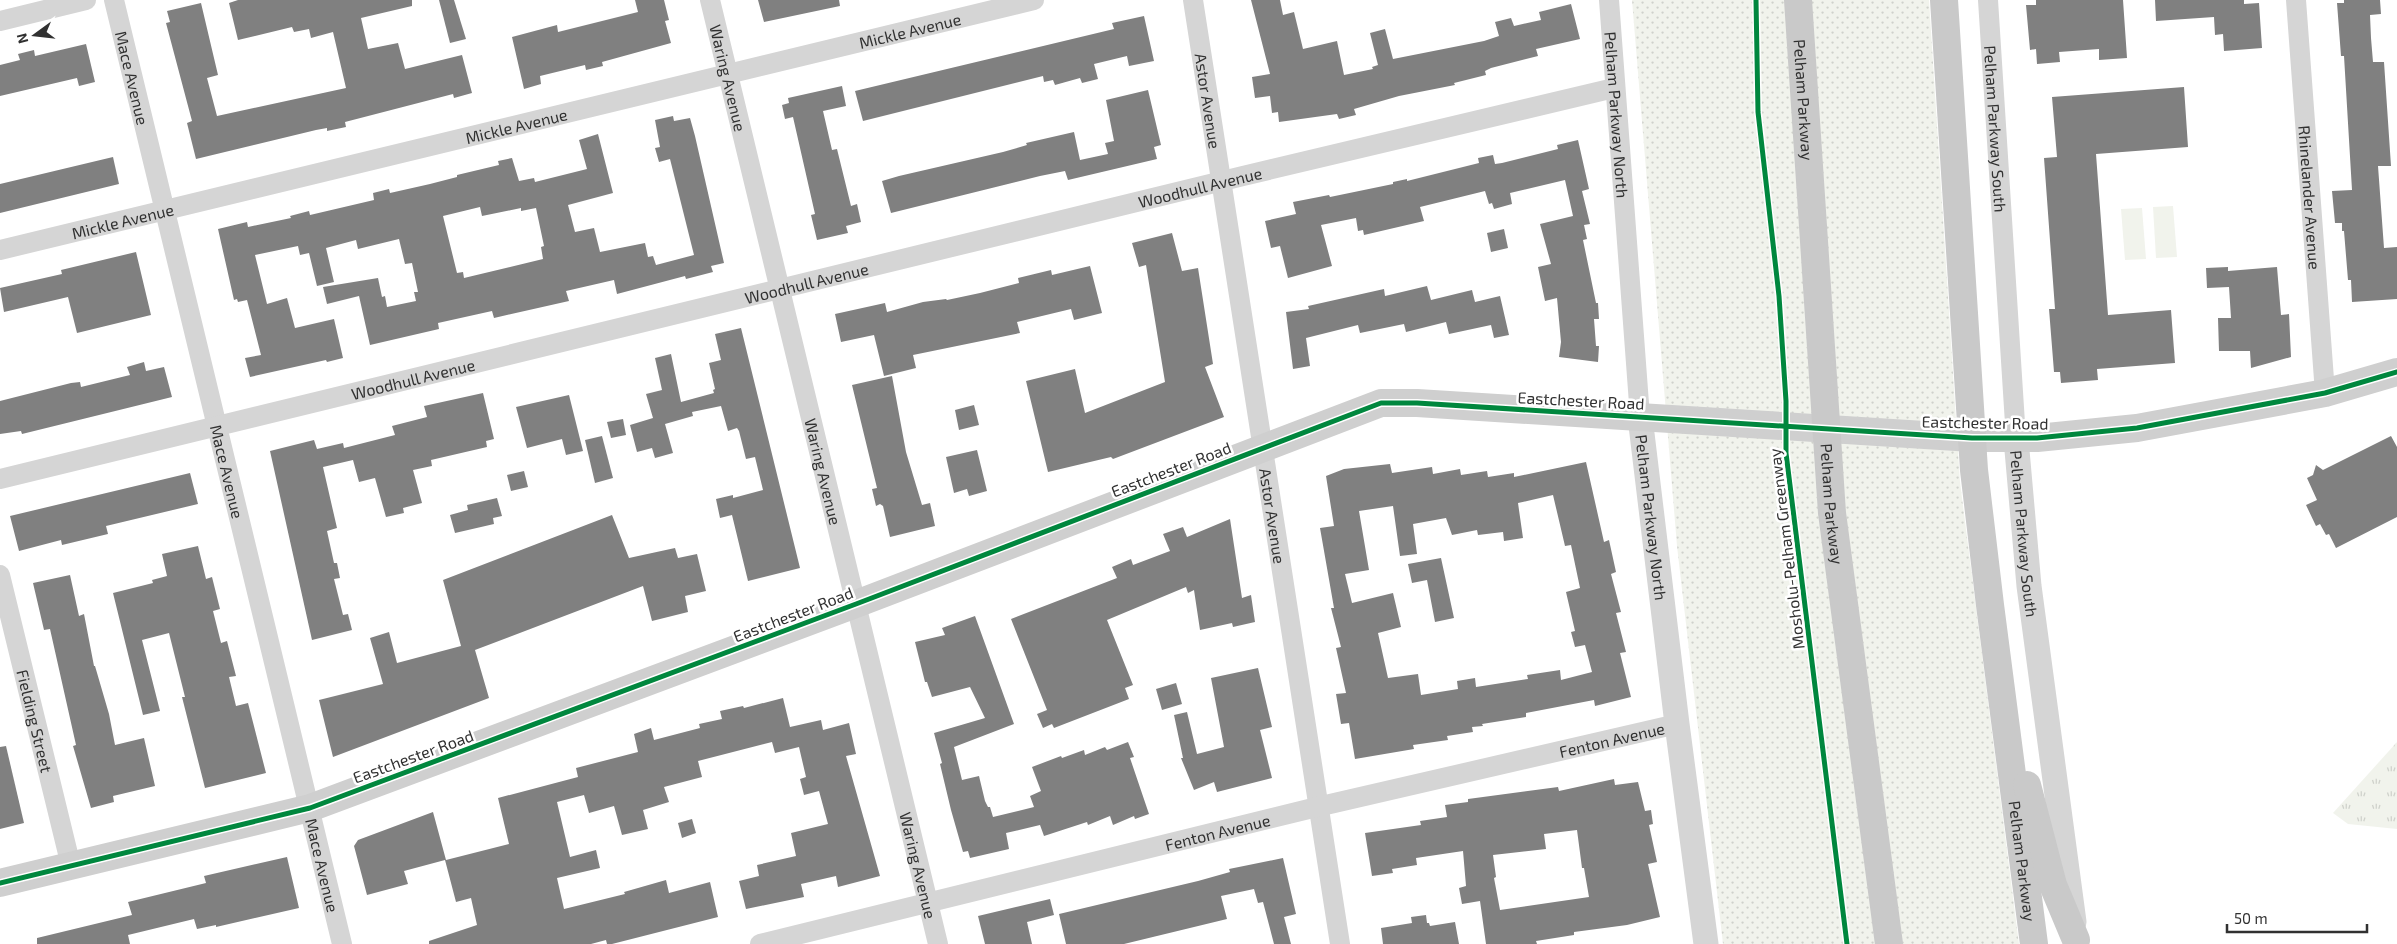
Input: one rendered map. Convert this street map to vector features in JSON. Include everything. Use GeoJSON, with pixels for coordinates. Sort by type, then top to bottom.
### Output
{"type":"FeatureCollection","features":[{"type":"Feature","properties":{"kind":"main road","name":"Pelham Parkway"},"geometry":{"type":"LineString","coordinates":[[1798,0],[1826,428],[1840,580],[1889,944]]}},
{"type":"Feature","properties":{"kind":"main road","name":"Pelham Parkway"},"geometry":{"type":"LineString","coordinates":[[1944,0],[1972,438],[1983,550],[2034,944]]}},
{"type":"Feature","properties":{"kind":"main road","name":"Eastchester Road"},"geometry":{"type":"LineString","coordinates":[[0,883],[310,808],[856,604],[1381,403],[1423,403],[1972,438],[2016,438],[2137,428],[2325,393],[2397,372]]}},
{"type":"Feature","properties":{"kind":"main road"},"geometry":{"type":"LineString","coordinates":[[2006,720],[2034,810],[2053,885],[2076,942]]}},
{"type":"Feature","properties":{"kind":"street"},"geometry":{"type":"LineString","coordinates":[[0,21],[86,0]]}},
{"type":"Feature","properties":{"kind":"street","name":"Mace Avenue"},"geometry":{"type":"LineString","coordinates":[[114,0],[342,944]]}},
{"type":"Feature","properties":{"kind":"street","name":"Waring Avenue"},"geometry":{"type":"LineString","coordinates":[[710,0],[938,944]]}},
{"type":"Feature","properties":{"kind":"street","name":"Mickle Avenue"},"geometry":{"type":"LineString","coordinates":[[0,250],[1034,0]]}},
{"type":"Feature","properties":{"kind":"street","name":"Astor Avenue"},"geometry":{"type":"LineString","coordinates":[[1193,0],[1317,807],[1340,944]]}},
{"type":"Feature","properties":{"kind":"street","name":"Pelham Parkway North"},"geometry":{"type":"LineString","coordinates":[[1608,0],[1640,416],[1706,944]]}},
{"type":"Feature","properties":{"kind":"street","name":"Pelham Parkway South"},"geometry":{"type":"LineString","coordinates":[[1988,0],[2016,438],[2029,586],[2076,942]]}},
{"type":"Feature","properties":{"kind":"street","name":"Rhinelander Avenue"},"geometry":{"type":"LineString","coordinates":[[2296,0],[2325,393]]}},
{"type":"Feature","properties":{"kind":"street","name":"Woodhull Avenue"},"geometry":{"type":"LineString","coordinates":[[0,479],[1614,88]]}},
{"type":"Feature","properties":{"kind":"street","name":"Fielding Street"},"geometry":{"type":"LineString","coordinates":[[0,575],[70,866]]}},
{"type":"Feature","properties":{"kind":"street","name":"Fenton Avenue"},"geometry":{"type":"LineString","coordinates":[[760,944],[1317,807],[1677,724]]}},
{"type":"Feature","properties":{"kind":"green space"},"geometry":{"type":"Polygon","coordinates":[[[1632,0],[1929,0],[1960,482],[2019,944],[1723,944],[1677,546],[1632,0]]]}},
{"type":"Feature","properties":{"kind":"green space"},"geometry":{"type":"Polygon","coordinates":[[[2173,206],[2177,257],[2156,258],[2153,207],[2173,206]]]}},
{"type":"Feature","properties":{"kind":"green space"},"geometry":{"type":"Polygon","coordinates":[[[2142,208],[2146,259],[2125,260],[2121,209],[2142,208]]]}},
{"type":"Feature","properties":{"kind":"green space"},"geometry":{"type":"Polygon","coordinates":[[[2397,742],[2397,829],[2348,824],[2333,813],[2397,742]]]}},
{"type":"Feature","properties":{"kind":"building"},"geometry":{"type":"Polygon","coordinates":[[[238,0],[412,0],[412,6],[361,18],[368,49],[398,43],[405,69],[462,55],[472,93],[454,98],[453,94],[345,122],[346,127],[327,131],[327,128],[316,130],[196,159],[187,123],[192,121],[166,23],[170,22],[167,11],[201,3],[218,75],[207,78],[217,116],[346,88],[333,32],[311,38],[309,29],[294,32],[292,27],[238,40],[229,3],[238,0]]]}},
{"type":"Feature","properties":{"kind":"building"},"geometry":{"type":"Polygon","coordinates":[[[439,0],[454,0],[466,39],[450,43],[439,0]]]}},
{"type":"Feature","properties":{"kind":"building"},"geometry":{"type":"Polygon","coordinates":[[[635,0],[664,0],[669,20],[665,21],[671,43],[602,62],[603,66],[586,70],[585,65],[540,76],[541,84],[524,89],[512,37],[557,25],[558,32],[638,12],[635,0]]]}},
{"type":"Feature","properties":{"kind":"building"},"geometry":{"type":"Polygon","coordinates":[[[758,0],[839,0],[840,6],[764,22],[758,0]]]}},
{"type":"Feature","properties":{"kind":"building"},"geometry":{"type":"Polygon","coordinates":[[[1251,0],[1280,0],[1283,15],[1294,12],[1303,49],[1337,41],[1344,75],[1373,69],[1372,67],[1378,65],[1370,33],[1385,29],[1393,59],[1484,41],[1499,36],[1495,22],[1511,18],[1514,26],[1541,20],[1539,12],[1571,4],[1580,39],[1536,49],[1538,56],[1491,68],[1485,71],[1486,75],[1454,83],[1455,85],[1399,96],[1354,109],[1356,115],[1339,119],[1337,114],[1279,122],[1278,112],[1272,113],[1270,96],[1255,98],[1252,77],[1270,74],[1251,0]]]}},
{"type":"Feature","properties":{"kind":"building"},"geometry":{"type":"Polygon","coordinates":[[[2036,0],[2123,0],[2127,58],[2099,60],[2099,49],[2059,52],[2060,62],[2037,64],[2036,49],[2030,50],[2026,5],[2036,5],[2036,0]]]}},
{"type":"Feature","properties":{"kind":"building"},"geometry":{"type":"Polygon","coordinates":[[[2155,0],[2244,0],[2244,4],[2259,3],[2262,48],[2224,51],[2223,34],[2215,35],[2214,17],[2156,21],[2155,0]]]}},
{"type":"Feature","properties":{"kind":"building"},"geometry":{"type":"Polygon","coordinates":[[[2344,0],[2380,0],[2381,14],[2370,15],[2371,38],[2373,62],[2384,62],[2391,166],[2378,166],[2384,248],[2397,247],[2397,299],[2352,302],[2351,280],[2348,280],[2344,231],[2342,231],[2342,223],[2335,223],[2332,191],[2352,190],[2344,56],[2341,56],[2337,3],[2344,3],[2344,0]]]}},
{"type":"Feature","properties":{"kind":"building"},"geometry":{"type":"Polygon","coordinates":[[[1144,16],[1154,61],[1129,66],[1127,56],[1094,64],[1098,79],[1082,83],[1080,78],[1055,85],[1053,80],[1044,82],[1043,76],[863,121],[855,91],[1114,29],[1112,23],[1144,16]]]}},
{"type":"Feature","properties":{"kind":"building"},"geometry":{"type":"Polygon","coordinates":[[[86,44],[95,82],[79,86],[77,78],[0,96],[0,65],[20,60],[18,54],[34,50],[35,56],[86,44]]]}},
{"type":"Feature","properties":{"kind":"building"},"geometry":{"type":"Polygon","coordinates":[[[842,86],[846,106],[823,111],[832,150],[837,149],[851,206],[857,204],[861,222],[846,226],[848,233],[817,240],[811,215],[815,214],[793,117],[785,119],[782,105],[789,103],[788,98],[842,86]]]}},
{"type":"Feature","properties":{"kind":"building"},"geometry":{"type":"Polygon","coordinates":[[[2184,87],[2188,147],[2096,154],[2108,315],[2171,310],[2175,363],[2097,369],[2098,380],[2061,383],[2060,372],[2054,372],[2049,309],[2055,309],[2044,158],[2057,157],[2052,97],[2184,87]]]}},
{"type":"Feature","properties":{"kind":"building"},"geometry":{"type":"Polygon","coordinates":[[[1148,90],[1161,145],[1154,147],[1157,159],[1068,180],[1065,171],[1040,176],[891,213],[882,181],[899,176],[1003,152],[1027,145],[1026,143],[1074,132],[1080,160],[1108,154],[1105,143],[1114,141],[1106,100],[1148,90]]]}},
{"type":"Feature","properties":{"kind":"building"},"geometry":{"type":"Polygon","coordinates":[[[673,116],[674,121],[690,118],[724,263],[711,266],[713,272],[686,279],[685,276],[617,294],[614,280],[566,291],[569,301],[494,318],[492,311],[438,323],[439,329],[370,345],[359,296],[327,304],[323,287],[378,278],[382,297],[385,296],[387,307],[416,301],[414,292],[418,292],[412,263],[405,264],[399,239],[358,249],[356,240],[326,248],[334,282],[317,286],[309,253],[300,255],[298,246],[255,255],[267,304],[287,298],[295,328],[334,319],[343,358],[250,377],[245,358],[261,355],[247,300],[238,302],[237,299],[234,300],[218,229],[247,222],[248,227],[291,218],[290,216],[309,211],[310,215],[374,200],[373,193],[389,189],[390,193],[430,184],[457,177],[457,175],[499,165],[498,161],[512,158],[519,181],[534,178],[535,182],[587,169],[579,140],[598,134],[613,193],[568,205],[575,232],[594,228],[600,252],[645,243],[648,257],[653,256],[656,265],[694,255],[670,159],[659,162],[655,148],[660,147],[655,120],[673,116]],[[480,207],[443,216],[457,273],[463,272],[464,278],[543,259],[541,247],[544,246],[536,208],[521,211],[521,208],[482,216],[480,207]]]}},
{"type":"Feature","properties":{"kind":"building"},"geometry":{"type":"Polygon","coordinates":[[[1578,140],[1589,189],[1582,191],[1590,224],[1584,225],[1587,239],[1583,240],[1596,303],[1598,303],[1599,319],[1594,319],[1596,346],[1599,346],[1598,362],[1559,357],[1561,342],[1557,298],[1545,301],[1538,267],[1551,264],[1540,224],[1573,216],[1565,180],[1510,193],[1512,204],[1494,209],[1492,203],[1489,204],[1485,191],[1420,207],[1424,221],[1364,235],[1363,230],[1358,231],[1356,218],[1321,225],[1332,266],[1288,278],[1280,246],[1271,248],[1265,221],[1296,214],[1293,202],[1329,195],[1330,197],[1393,184],[1393,182],[1407,179],[1407,181],[1479,163],[1478,158],[1493,155],[1495,164],[1502,163],[1558,149],[1557,145],[1578,140]]]}},
{"type":"Feature","properties":{"kind":"building"},"geometry":{"type":"Polygon","coordinates":[[[113,157],[119,184],[0,213],[0,184],[113,157]]]}},
{"type":"Feature","properties":{"kind":"building"},"geometry":{"type":"Polygon","coordinates":[[[1504,229],[1508,248],[1491,252],[1487,233],[1504,229]]]}},
{"type":"Feature","properties":{"kind":"building"},"geometry":{"type":"Polygon","coordinates":[[[1172,233],[1182,271],[1198,268],[1213,364],[1205,367],[1224,417],[1113,459],[1111,457],[1048,472],[1026,381],[1075,369],[1085,413],[1165,382],[1146,265],[1139,267],[1132,243],[1172,233]]]}},
{"type":"Feature","properties":{"kind":"building"},"geometry":{"type":"Polygon","coordinates":[[[136,252],[151,315],[77,333],[68,297],[4,312],[0,288],[62,274],[61,270],[136,252]]]}},
{"type":"Feature","properties":{"kind":"building"},"geometry":{"type":"Polygon","coordinates":[[[1090,266],[1102,313],[1074,320],[1071,309],[1017,322],[1020,333],[913,355],[916,368],[884,376],[874,335],[841,342],[835,314],[885,303],[887,312],[923,302],[947,300],[980,293],[1019,283],[1018,278],[1051,270],[1052,275],[1090,266]]]}},
{"type":"Feature","properties":{"kind":"building"},"geometry":{"type":"Polygon","coordinates":[[[2228,267],[2228,271],[2277,267],[2281,315],[2289,314],[2291,357],[2251,368],[2250,351],[2219,351],[2218,318],[2231,318],[2229,287],[2207,288],[2206,268],[2228,267]]]}},
{"type":"Feature","properties":{"kind":"building"},"geometry":{"type":"Polygon","coordinates":[[[1427,286],[1431,300],[1472,290],[1475,302],[1500,296],[1509,335],[1494,338],[1491,325],[1449,334],[1446,322],[1406,332],[1404,324],[1360,333],[1358,325],[1306,338],[1310,366],[1293,369],[1286,312],[1309,309],[1308,306],[1384,289],[1385,296],[1427,286]]]}},
{"type":"Feature","properties":{"kind":"building"},"geometry":{"type":"Polygon","coordinates":[[[741,328],[800,568],[748,581],[732,515],[720,518],[716,499],[733,495],[733,498],[763,490],[755,457],[746,459],[739,431],[737,428],[728,431],[721,406],[692,412],[693,416],[665,424],[673,453],[655,458],[652,448],[637,452],[630,425],[653,418],[646,394],[662,390],[655,358],[671,354],[681,402],[714,393],[713,390],[715,389],[709,363],[721,360],[715,334],[741,328]]]}},
{"type":"Feature","properties":{"kind":"building"},"geometry":{"type":"Polygon","coordinates":[[[144,362],[146,371],[164,367],[172,397],[22,434],[21,431],[0,434],[0,401],[71,383],[80,382],[81,387],[130,375],[127,367],[144,362]]]}},
{"type":"Feature","properties":{"kind":"building"},"geometry":{"type":"Polygon","coordinates":[[[892,376],[906,452],[922,505],[930,503],[935,526],[890,537],[883,506],[880,504],[876,506],[872,489],[877,488],[852,385],[892,376]]]}},
{"type":"Feature","properties":{"kind":"building"},"geometry":{"type":"Polygon","coordinates":[[[483,393],[494,439],[486,441],[487,447],[431,460],[432,466],[413,470],[422,503],[403,508],[404,513],[386,517],[375,478],[359,482],[353,460],[323,467],[337,528],[327,531],[334,563],[337,563],[340,578],[334,579],[343,615],[348,614],[352,630],[312,640],[270,451],[314,440],[317,449],[343,443],[344,448],[395,435],[392,426],[427,417],[424,406],[483,393]]]}},
{"type":"Feature","properties":{"kind":"building"},"geometry":{"type":"Polygon","coordinates":[[[569,395],[583,451],[566,455],[562,439],[527,448],[516,407],[569,395]]]}},
{"type":"Feature","properties":{"kind":"building"},"geometry":{"type":"Polygon","coordinates":[[[974,405],[979,425],[959,430],[955,410],[974,405]]]}},
{"type":"Feature","properties":{"kind":"building"},"geometry":{"type":"Polygon","coordinates":[[[623,419],[626,435],[611,438],[607,422],[623,419]]]}},
{"type":"Feature","properties":{"kind":"building"},"geometry":{"type":"Polygon","coordinates":[[[602,436],[613,478],[595,483],[585,440],[602,436]]]}},
{"type":"Feature","properties":{"kind":"building"},"geometry":{"type":"Polygon","coordinates":[[[2391,436],[2397,447],[2397,517],[2336,548],[2329,534],[2326,535],[2320,524],[2316,526],[2306,505],[2317,500],[2307,478],[2313,475],[2316,465],[2323,470],[2391,436]]]}},
{"type":"Feature","properties":{"kind":"building"},"geometry":{"type":"Polygon","coordinates":[[[977,450],[987,491],[969,496],[967,489],[954,493],[946,457],[977,450]]]}},
{"type":"Feature","properties":{"kind":"building"},"geometry":{"type":"Polygon","coordinates":[[[1586,462],[1604,542],[1609,540],[1616,572],[1611,574],[1621,612],[1616,613],[1626,652],[1620,653],[1631,697],[1595,706],[1594,700],[1526,713],[1526,717],[1472,727],[1473,732],[1447,736],[1448,740],[1413,745],[1414,749],[1355,759],[1349,723],[1341,724],[1336,694],[1346,693],[1336,648],[1341,647],[1331,608],[1334,608],[1320,528],[1334,526],[1326,476],[1344,469],[1390,464],[1392,473],[1432,467],[1433,474],[1460,469],[1461,475],[1487,471],[1488,477],[1514,473],[1514,477],[1586,462]],[[1553,495],[1518,503],[1523,538],[1504,541],[1503,532],[1478,535],[1477,530],[1452,535],[1446,518],[1413,524],[1417,554],[1400,556],[1393,506],[1359,511],[1369,570],[1345,574],[1352,603],[1393,593],[1401,627],[1378,633],[1388,678],[1418,674],[1421,695],[1458,689],[1457,681],[1475,678],[1476,687],[1528,679],[1527,675],[1560,670],[1561,680],[1592,672],[1585,645],[1575,647],[1571,632],[1575,631],[1566,592],[1580,588],[1571,545],[1565,546],[1553,495]]]}},
{"type":"Feature","properties":{"kind":"building"},"geometry":{"type":"Polygon","coordinates":[[[524,471],[528,487],[511,491],[507,475],[524,471]]]}},
{"type":"Feature","properties":{"kind":"building"},"geometry":{"type":"Polygon","coordinates":[[[190,473],[198,504],[106,526],[108,534],[62,545],[61,540],[19,551],[10,516],[190,473]]]}},
{"type":"Feature","properties":{"kind":"building"},"geometry":{"type":"Polygon","coordinates":[[[497,498],[502,516],[493,518],[494,524],[455,533],[450,515],[468,510],[467,505],[497,498]]]}},
{"type":"Feature","properties":{"kind":"building"},"geometry":{"type":"Polygon","coordinates":[[[612,515],[629,558],[675,548],[678,558],[697,554],[706,591],[685,596],[688,612],[652,621],[643,586],[475,650],[489,698],[333,757],[319,700],[383,684],[370,638],[389,632],[397,663],[461,646],[443,580],[612,515]]]}},
{"type":"Feature","properties":{"kind":"building"},"geometry":{"type":"Polygon","coordinates":[[[1230,519],[1242,598],[1251,595],[1255,622],[1233,627],[1232,623],[1200,630],[1194,590],[1188,593],[1186,587],[1107,620],[1133,685],[1125,688],[1129,699],[1054,728],[1052,724],[1043,728],[1037,714],[1047,710],[1011,619],[1117,578],[1112,567],[1131,559],[1133,565],[1170,551],[1163,534],[1183,527],[1187,537],[1230,519]]]}},
{"type":"Feature","properties":{"kind":"building"},"geometry":{"type":"Polygon","coordinates":[[[198,546],[206,579],[212,577],[220,609],[213,611],[221,643],[227,641],[236,676],[229,677],[236,706],[248,703],[266,773],[205,788],[182,697],[185,697],[169,633],[142,640],[160,711],[143,715],[113,593],[153,583],[152,580],[167,576],[162,554],[198,546]]]}},
{"type":"Feature","properties":{"kind":"building"},"geometry":{"type":"Polygon","coordinates":[[[1441,558],[1454,618],[1435,622],[1427,580],[1412,583],[1408,564],[1441,558]]]}},
{"type":"Feature","properties":{"kind":"building"},"geometry":{"type":"Polygon","coordinates":[[[70,575],[79,616],[84,614],[94,666],[109,714],[115,745],[144,738],[155,786],[113,796],[114,802],[91,808],[73,746],[76,745],[50,629],[44,630],[33,583],[70,575]]]}},
{"type":"Feature","properties":{"kind":"building"},"geometry":{"type":"Polygon","coordinates":[[[975,616],[1014,724],[954,747],[962,780],[979,776],[985,801],[988,807],[990,807],[993,817],[1034,807],[1030,796],[1041,791],[1032,767],[1084,750],[1085,755],[1105,747],[1107,750],[1128,742],[1134,757],[1130,758],[1149,814],[1135,819],[1134,816],[1113,825],[1110,816],[1088,825],[1087,822],[1044,836],[1040,825],[1006,833],[1009,849],[970,858],[968,851],[963,852],[951,810],[934,733],[985,718],[970,687],[932,697],[927,682],[925,682],[915,642],[945,635],[942,628],[975,616]]]}},
{"type":"Feature","properties":{"kind":"building"},"geometry":{"type":"Polygon","coordinates":[[[1258,668],[1272,727],[1260,730],[1272,778],[1217,792],[1214,782],[1194,790],[1181,758],[1183,758],[1174,715],[1187,712],[1197,754],[1224,747],[1211,678],[1258,668]]]}},
{"type":"Feature","properties":{"kind":"building"},"geometry":{"type":"Polygon","coordinates":[[[1176,683],[1182,704],[1162,710],[1156,689],[1176,683]]]}},
{"type":"Feature","properties":{"kind":"building"},"geometry":{"type":"Polygon","coordinates":[[[783,698],[790,727],[821,720],[823,730],[849,723],[856,754],[846,756],[880,876],[838,887],[836,876],[801,884],[804,897],[746,909],[739,881],[759,876],[757,865],[796,856],[791,833],[828,824],[819,791],[804,795],[800,779],[806,777],[799,747],[775,753],[772,742],[698,761],[702,777],[664,787],[669,802],[643,810],[648,829],[622,835],[614,806],[589,813],[584,795],[557,802],[570,857],[596,850],[600,868],[557,878],[564,909],[625,894],[624,892],[666,880],[669,893],[710,882],[718,917],[612,944],[607,944],[606,940],[591,944],[429,944],[429,941],[477,925],[471,898],[456,902],[445,860],[404,871],[408,884],[367,895],[354,846],[358,840],[433,812],[446,860],[509,844],[498,798],[578,777],[576,768],[638,752],[634,734],[651,728],[654,740],[700,728],[699,724],[722,719],[720,711],[743,706],[744,708],[783,698]]]}},
{"type":"Feature","properties":{"kind":"building"},"geometry":{"type":"Polygon","coordinates":[[[6,746],[24,823],[0,829],[0,747],[6,746]]]}},
{"type":"Feature","properties":{"kind":"building"},"geometry":{"type":"Polygon","coordinates":[[[1614,779],[1615,785],[1638,782],[1645,811],[1651,810],[1653,824],[1649,825],[1657,862],[1648,864],[1660,917],[1627,925],[1574,932],[1574,935],[1536,941],[1537,944],[1486,944],[1480,901],[1462,904],[1459,888],[1466,886],[1463,851],[1416,858],[1417,865],[1392,869],[1393,873],[1372,876],[1365,833],[1421,825],[1420,821],[1447,817],[1445,805],[1468,802],[1468,799],[1558,787],[1559,791],[1614,779]],[[1577,830],[1544,834],[1546,849],[1493,855],[1496,877],[1494,878],[1500,910],[1589,897],[1584,868],[1582,868],[1577,830]]]}},
{"type":"Feature","properties":{"kind":"building"},"geometry":{"type":"Polygon","coordinates":[[[692,819],[696,833],[682,838],[678,823],[692,819]]]}},
{"type":"Feature","properties":{"kind":"building"},"geometry":{"type":"Polygon","coordinates":[[[287,857],[299,908],[216,927],[216,925],[197,929],[194,919],[128,935],[130,944],[37,944],[37,938],[132,915],[128,902],[206,883],[204,876],[287,857]]]}},
{"type":"Feature","properties":{"kind":"building"},"geometry":{"type":"Polygon","coordinates":[[[1283,858],[1296,914],[1284,917],[1291,944],[1274,944],[1263,902],[1258,903],[1254,889],[1221,896],[1227,919],[1124,944],[1066,944],[1059,914],[1198,881],[1230,872],[1229,869],[1283,858]]]}},
{"type":"Feature","properties":{"kind":"building"},"geometry":{"type":"Polygon","coordinates":[[[1050,899],[1054,915],[1027,922],[1032,944],[985,944],[978,916],[1050,899]]]}},
{"type":"Feature","properties":{"kind":"building"},"geometry":{"type":"Polygon","coordinates":[[[1426,915],[1427,923],[1430,926],[1455,922],[1459,944],[1383,944],[1381,928],[1412,923],[1411,917],[1426,915]]]}},
{"type":"Feature","properties":{"kind":"cycle path","name":"Mosholu-Pelham Greenway"},"geometry":{"type":"LineString","coordinates":[[1756,0],[1758,112],[1779,296],[1786,401],[1786,453],[1847,944]]}},
{"type":"Feature","properties":{"kind":"cycle path"},"geometry":{"type":"LineString","coordinates":[[0,883],[310,808],[856,604],[1381,403],[1417,403],[1972,438],[2037,438],[2137,428],[2325,393],[2397,372]]}}]}
